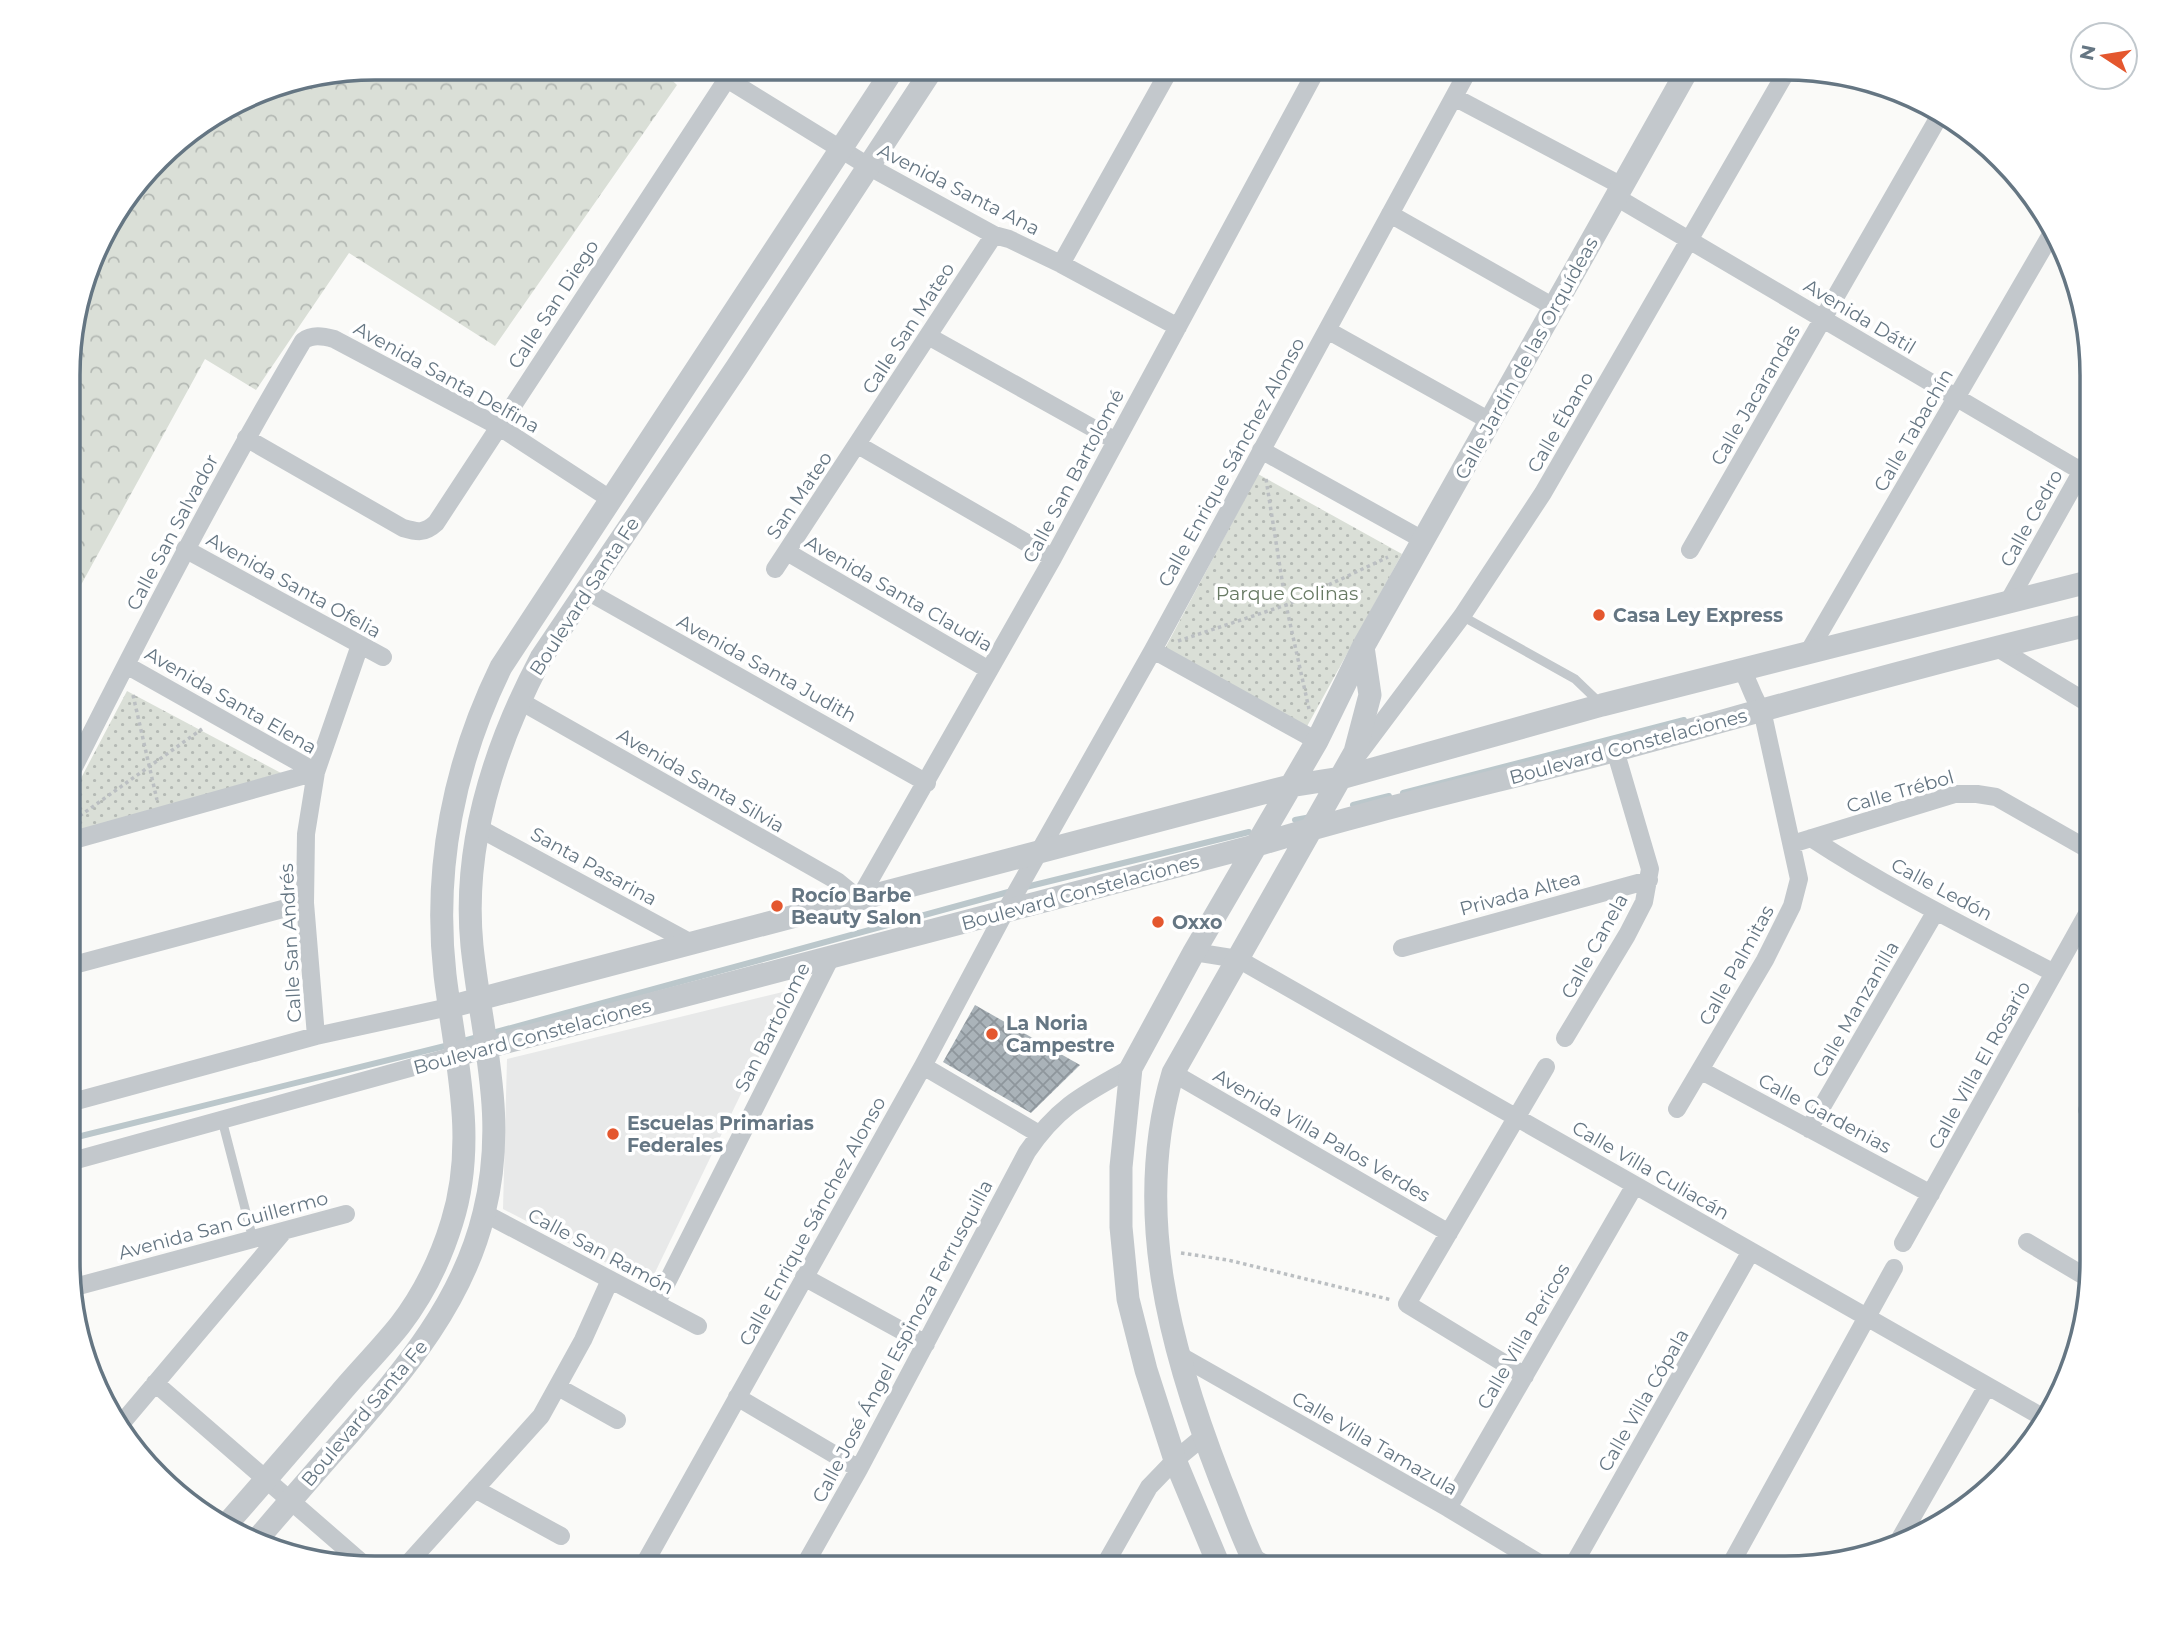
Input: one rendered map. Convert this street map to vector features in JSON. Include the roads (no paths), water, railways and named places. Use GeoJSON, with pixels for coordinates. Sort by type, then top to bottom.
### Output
{"type":"FeatureCollection","features":[{"type":"Feature","properties":{"kind":"street","name":"Calle San Diego"},"geometry":{"type":"LineString","coordinates":[[246,438],[403,528],[422,533],[436,523],[726,80]]}},
{"type":"Feature","properties":{"kind":"street","name":"Avenida Santa Ana"},"geometry":{"type":"LineString","coordinates":[[729,80],[867,166],[994,235],[1009,239],[1061,264],[1178,327]]}},
{"type":"Feature","properties":{"kind":"street","name":"Boulevard Santa Fe"},"geometry":{"type":"LineString","coordinates":[[231,1519],[400,1325],[436,1263],[453,1220],[463,1173],[464,1118],[442,924],[443,865],[450,816],[461,770],[479,716],[501,667],[886,80]]}},
{"type":"Feature","properties":{"kind":"street","name":"Boulevard Santa Fe"},"geometry":{"type":"LineString","coordinates":[[262,1534],[409,1363],[462,1278],[484,1213],[492,1177],[495,1120],[487,1042],[472,945],[470,903],[477,827],[489,781],[520,701],[541,658],[925,80]]}},
{"type":"Feature","properties":{"kind":"street"},"geometry":{"type":"LineString","coordinates":[[1061,264],[1164,80]]}},
{"type":"Feature","properties":{"kind":"street","name":"Calle San Bartolomé"},"geometry":{"type":"LineString","coordinates":[[859,899],[1053,558],[1311,80]]}},
{"type":"Feature","properties":{"kind":"street","name":"Calle Enrique Sánchez Alonso"},"geometry":{"type":"LineString","coordinates":[[649,1556],[923,1066],[1038,852],[1153,650],[1463,80]]}},
{"type":"Feature","properties":{"kind":"street","name":"Calle Jardín de las Orquídeas"},"geometry":{"type":"LineString","coordinates":[[1131,1068],[1254,846],[1317,741],[1363,647],[1682,80]]}},
{"type":"Feature","properties":{"kind":"street","name":"Calle Ébano"},"geometry":{"type":"LineString","coordinates":[[1341,778],[1462,616],[1543,493],[1782,80]]}},
{"type":"Feature","properties":{"kind":"street","name":"Avenida Dátil"},"geometry":{"type":"LineString","coordinates":[[1454,97],[1619,192],[1689,240],[2080,470]]}},
{"type":"Feature","properties":{"kind":"street","name":"Calle Jacarandas"},"geometry":{"type":"LineString","coordinates":[[1690,550],[1936,122]]}},
{"type":"Feature","properties":{"kind":"street"},"geometry":{"type":"LineString","coordinates":[[1390,214],[1555,307]]}},
{"type":"Feature","properties":{"kind":"street","name":"Calle San Mateo"},"geometry":{"type":"LineString","coordinates":[[858,444],[994,235]]}},
{"type":"Feature","properties":{"kind":"street","name":"Calle Tabachín"},"geometry":{"type":"LineString","coordinates":[[1810,651],[2047,241]]}},
{"type":"Feature","properties":{"kind":"street"},"geometry":{"type":"LineString","coordinates":[[1327,330],[1490,421]]}},
{"type":"Feature","properties":{"kind":"street","name":"Calle San Salvador"},"geometry":{"type":"LineString","coordinates":[[80,755],[185,549],[303,341],[315,336],[334,339]]}},
{"type":"Feature","properties":{"kind":"street"},"geometry":{"type":"LineString","coordinates":[[928,336],[1116,441]]}},
{"type":"Feature","properties":{"kind":"street","name":"Avenida Santa Delfina"},"geometry":{"type":"LineString","coordinates":[[334,339],[498,426],[610,499]]}},
{"type":"Feature","properties":{"kind":"street"},"geometry":{"type":"LineString","coordinates":[[858,444],[1053,558]]}},
{"type":"Feature","properties":{"kind":"street","name":"San Mateo"},"geometry":{"type":"LineString","coordinates":[[775,569],[858,444]]}},
{"type":"Feature","properties":{"kind":"street"},"geometry":{"type":"LineString","coordinates":[[1261,450],[1423,540]]}},
{"type":"Feature","properties":{"kind":"street","name":"Calle Cedro"},"geometry":{"type":"LineString","coordinates":[[2007,604],[2080,473]]}},
{"type":"Feature","properties":{"kind":"street","name":"Avenida Santa Ofelia"},"geometry":{"type":"LineString","coordinates":[[185,549],[383,657]]}},
{"type":"Feature","properties":{"kind":"street","name":"Avenida Santa Claudia"},"geometry":{"type":"LineString","coordinates":[[787,552],[989,670]]}},
{"type":"Feature","properties":{"kind":"street"},"geometry":{"type":"LineString","coordinates":[[80,1100],[316,1036],[451,1014],[691,943],[1290,786],[1341,778],[1602,705],[1745,674],[1810,651],[2080,584]]}},
{"type":"Feature","properties":{"kind":"street","name":"Avenida Santa Judith"},"geometry":{"type":"LineString","coordinates":[[587,591],[927,783]]}},
{"type":"Feature","properties":{"kind":"street","name":"Boulevard Constelaciones"},"geometry":{"type":"LineString","coordinates":[[80,1159],[487,1042],[831,957],[1011,903],[1254,846],[1312,828],[1615,750],[1759,707],[2080,627]]}},
{"type":"Feature","properties":{"kind":"street","name":"Calle San Andrés"},"geometry":{"type":"LineString","coordinates":[[316,1036],[305,903],[306,834],[316,772],[360,645]]}},
{"type":"Feature","properties":{"kind":"street"},"geometry":{"type":"LineString","coordinates":[[1253,1556],[1204,1436],[1165,1301],[1157,1250],[1154,1198],[1165,1100],[1173,1073],[1355,752],[1370,695],[1363,647]]}},
{"type":"Feature","properties":{"kind":"street"},"geometry":{"type":"LineString","coordinates":[[1996,647],[2080,698]]}},
{"type":"Feature","properties":{"kind":"street"},"geometry":{"type":"LineString","coordinates":[[1153,650],[1317,741]]}},
{"type":"Feature","properties":{"kind":"street","name":"Avenida Santa Elena"},"geometry":{"type":"LineString","coordinates":[[126,665],[316,772]]}},
{"type":"Feature","properties":{"kind":"street","name":"Calle Palmitas"},"geometry":{"type":"LineString","coordinates":[[1677,1109],[1765,960],[1792,906],[1799,878],[1759,707],[1745,674]]}},
{"type":"Feature","properties":{"kind":"street","name":"Avenida Santa Silvia"},"geometry":{"type":"LineString","coordinates":[[520,701],[837,881],[859,899]]}},
{"type":"Feature","properties":{"kind":"street","name":"Calle Canela"},"geometry":{"type":"LineString","coordinates":[[1565,1038],[1627,934],[1644,901],[1649,880],[1650,869],[1615,750]]}},
{"type":"Feature","properties":{"kind":"street"},"geometry":{"type":"LineString","coordinates":[[80,838],[316,772]]}},
{"type":"Feature","properties":{"kind":"street","name":"Calle Trébol"},"geometry":{"type":"LineString","coordinates":[[1792,844],[1955,794],[1977,794],[1996,797],[2080,845]]}},
{"type":"Feature","properties":{"kind":"street","name":"Santa Pasarina"},"geometry":{"type":"LineString","coordinates":[[477,827],[691,943]]}},
{"type":"Feature","properties":{"kind":"street","name":"Calle Ledón"},"geometry":{"type":"LineString","coordinates":[[1811,838],[1844,860],[2054,973]]}},
{"type":"Feature","properties":{"kind":"street","name":"Privada Altea"},"geometry":{"type":"LineString","coordinates":[[1402,948],[1649,880]]}},
{"type":"Feature","properties":{"kind":"street"},"geometry":{"type":"LineString","coordinates":[[80,963],[305,903]]}},
{"type":"Feature","properties":{"kind":"street","name":"Calle Manzanilla"},"geometry":{"type":"LineString","coordinates":[[1809,1129],[1936,911]]}},
{"type":"Feature","properties":{"kind":"street","name":"Calle Villa El Rosario"},"geometry":{"type":"LineString","coordinates":[[1903,1243],[2080,927]]}},
{"type":"Feature","properties":{"kind":"street"},"geometry":{"type":"LineString","coordinates":[[1194,952],[1238,959]]}},
{"type":"Feature","properties":{"kind":"street","name":"San Bartolome"},"geometry":{"type":"LineString","coordinates":[[656,1304],[831,957]]}},
{"type":"Feature","properties":{"kind":"street","name":"Calle Villa Culiacán"},"geometry":{"type":"LineString","coordinates":[[1238,959],[2037,1414]]}},
{"type":"Feature","properties":{"kind":"street"},"geometry":{"type":"LineString","coordinates":[[923,1066],[1039,1133]]}},
{"type":"Feature","properties":{"kind":"street"},"geometry":{"type":"LineString","coordinates":[[1525,1376],[1407,1304],[1546,1067]]}},
{"type":"Feature","properties":{"kind":"street"},"geometry":{"type":"LineString","coordinates":[[1131,1068],[1121,1167],[1121,1227],[1127,1287],[1146,1370],[1175,1460],[1215,1556]]}},
{"type":"Feature","properties":{"kind":"street","name":"Calle José Ángel Espinoza Ferrusquilla"},"geometry":{"type":"LineString","coordinates":[[810,1556],[1039,1133],[1054,1116],[1080,1096],[1131,1068]]}},
{"type":"Feature","properties":{"kind":"street","name":"Calle Gardenias"},"geometry":{"type":"LineString","coordinates":[[1700,1070],[1931,1194]]}},
{"type":"Feature","properties":{"kind":"street","name":"Avenida Villa Palos Verdes"},"geometry":{"type":"LineString","coordinates":[[1173,1073],[1449,1233]]}},
{"type":"Feature","properties":{"kind":"street","name":"Calle Villa Pericos"},"geometry":{"type":"LineString","coordinates":[[1448,1508],[1635,1185]]}},
{"type":"Feature","properties":{"kind":"street","name":"Calle San Ramón"},"geometry":{"type":"LineString","coordinates":[[484,1213],[698,1326]]}},
{"type":"Feature","properties":{"kind":"street","name":"Avenida San Guillermo"},"geometry":{"type":"LineString","coordinates":[[81,1285],[346,1214]]}},
{"type":"Feature","properties":{"kind":"street"},"geometry":{"type":"LineString","coordinates":[[126,1418],[284,1231]]}},
{"type":"Feature","properties":{"kind":"street"},"geometry":{"type":"LineString","coordinates":[[2027,1242],[2079,1273]]}},
{"type":"Feature","properties":{"kind":"street","name":"Calle Villa Cópala"},"geometry":{"type":"LineString","coordinates":[[1578,1556],[1751,1251]]}},
{"type":"Feature","properties":{"kind":"street"},"geometry":{"type":"LineString","coordinates":[[1735,1556],[1894,1268]]}},
{"type":"Feature","properties":{"kind":"street"},"geometry":{"type":"LineString","coordinates":[[804,1277],[926,1345]]}},
{"type":"Feature","properties":{"kind":"street"},"geometry":{"type":"LineString","coordinates":[[415,1556],[541,1416],[583,1340],[610,1280]]}},
{"type":"Feature","properties":{"kind":"street","name":"Calle Villa Tamazula"},"geometry":{"type":"LineString","coordinates":[[1179,1355],[1527,1556]]}},
{"type":"Feature","properties":{"kind":"street"},"geometry":{"type":"LineString","coordinates":[[155,1383],[354,1556]]}},
{"type":"Feature","properties":{"kind":"street"},"geometry":{"type":"LineString","coordinates":[[1904,1531],[1987,1385]]}},
{"type":"Feature","properties":{"kind":"street"},"geometry":{"type":"LineString","coordinates":[[558,1387],[617,1420]]}},
{"type":"Feature","properties":{"kind":"street"},"geometry":{"type":"LineString","coordinates":[[737,1397],[859,1469]]}},
{"type":"Feature","properties":{"kind":"street"},"geometry":{"type":"LineString","coordinates":[[121,1411],[135,1407]]}},
{"type":"Feature","properties":{"kind":"street"},"geometry":{"type":"LineString","coordinates":[[1110,1556],[1149,1487],[1175,1460],[1204,1436]]}},
{"type":"Feature","properties":{"kind":"street"},"geometry":{"type":"LineString","coordinates":[[475,1489],[561,1536]]}},
{"type":"Feature","properties":{"kind":"lane"},"geometry":{"type":"LineString","coordinates":[[1462,616],[1576,679],[1602,705]]}},
{"type":"Feature","properties":{"kind":"lane"},"geometry":{"type":"LineString","coordinates":[[222,1120],[253,1239]]}},
{"type":"Feature","properties":{"kind":"waterway"},"geometry":{"type":"LineString","coordinates":[[1403,793],[1684,720]]}},
{"type":"Feature","properties":{"kind":"waterway"},"geometry":{"type":"LineString","coordinates":[[1353,805],[1389,796]]}},
{"type":"Feature","properties":{"kind":"waterway"},"geometry":{"type":"LineString","coordinates":[[1295,820],[1311,817]]}},
{"type":"Feature","properties":{"kind":"waterway"},"geometry":{"type":"LineString","coordinates":[[1022,888],[1249,832]]}},
{"type":"Feature","properties":{"kind":"waterway"},"geometry":{"type":"LineString","coordinates":[[80,1136],[445,1046],[1012,891]]}},
{"type":"Feature","properties":{"kind":"place","name":"Casa Ley Express"},"geometry":{"type":"Point","coordinates":[1599,615]}},
{"type":"Feature","properties":{"kind":"place","name":"Rocío Barbe Beauty Salon"},"geometry":{"type":"Point","coordinates":[777,906]}},
{"type":"Feature","properties":{"kind":"place","name":"Oxxo"},"geometry":{"type":"Point","coordinates":[1158,922]}},
{"type":"Feature","properties":{"kind":"place","name":"La Noria Campestre"},"geometry":{"type":"Point","coordinates":[992,1034]}},
{"type":"Feature","properties":{"kind":"place","name":"Escuelas Primarias Federales"},"geometry":{"type":"Point","coordinates":[613,1134]}},
{"type":"Feature","properties":{"kind":"park label","name":"Parque Colinas"},"geometry":{"type":"Point","coordinates":[1287,593]}}]}
